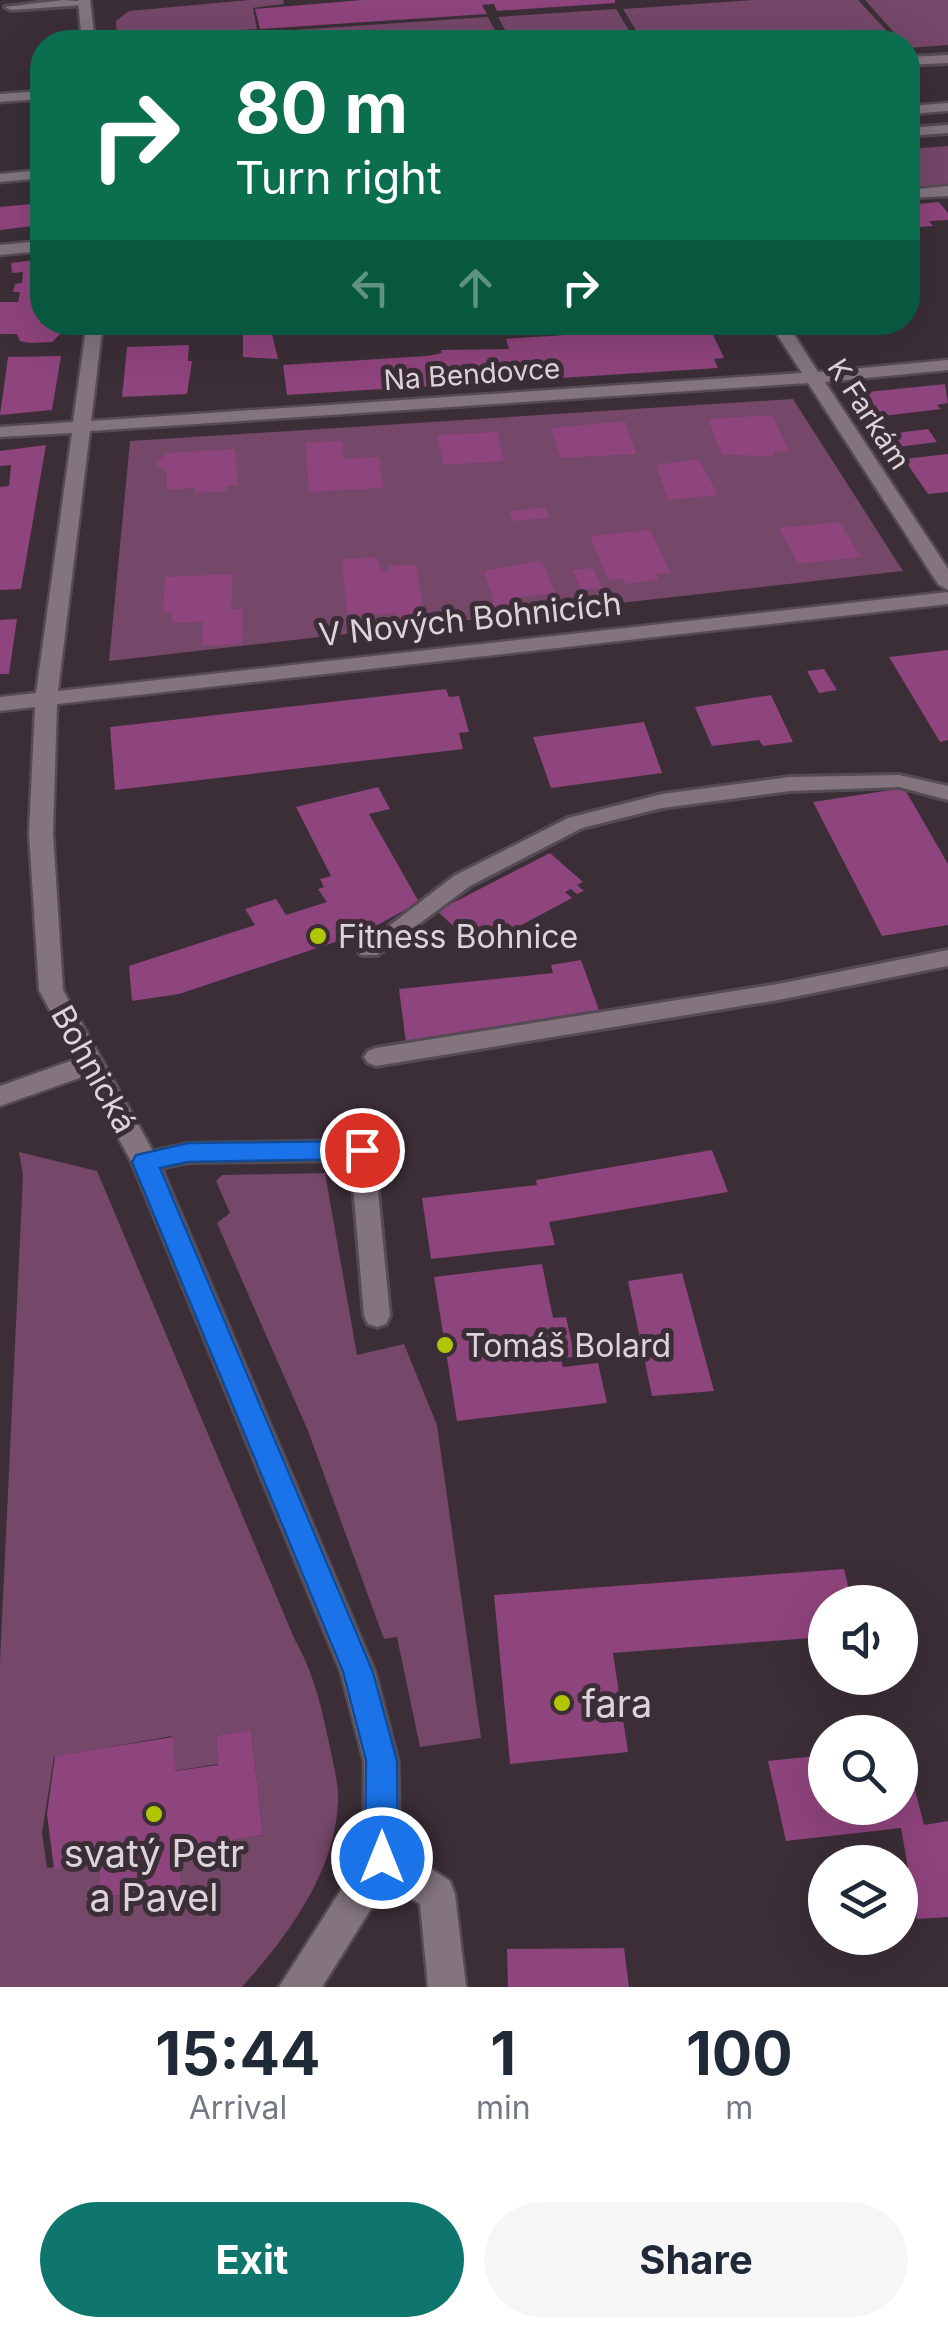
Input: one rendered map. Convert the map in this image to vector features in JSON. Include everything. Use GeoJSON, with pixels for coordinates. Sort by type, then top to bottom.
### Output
{"type":"FeatureCollection","features":[{"type":"Feature","properties":{"kind":"street"},"geometry":{"type":"LineString","coordinates":[[88,1],[89,30]]}},
{"type":"Feature","properties":{"kind":"street"},"geometry":{"type":"LineString","coordinates":[[0,98],[30,96]]}},
{"type":"Feature","properties":{"kind":"street"},"geometry":{"type":"LineString","coordinates":[[920,109],[948,107]]}},
{"type":"Feature","properties":{"kind":"street"},"geometry":{"type":"LineString","coordinates":[[0,178],[30,175]]}},
{"type":"Feature","properties":{"kind":"street"},"geometry":{"type":"LineString","coordinates":[[920,193],[948,191]]}},
{"type":"Feature","properties":{"kind":"street"},"geometry":{"type":"LineString","coordinates":[[0,250],[30,247]]}},
{"type":"Feature","properties":{"kind":"street","name":"Bohnická"},"geometry":{"type":"LineString","coordinates":[[93,335],[46,700],[40,833],[51,990],[88,1064],[145,1162],[358,1672],[382,1761],[382,1858]]}},
{"type":"Feature","properties":{"kind":"street","name":"K Farkám"},"geometry":{"type":"LineString","coordinates":[[785,335],[948,584]]}},
{"type":"Feature","properties":{"kind":"street","name":"Na Bendovce"},"geometry":{"type":"LineString","coordinates":[[0,432],[813,378],[948,365]]}},
{"type":"Feature","properties":{"kind":"street","name":"V Nových Bohnicích"},"geometry":{"type":"LineString","coordinates":[[0,704],[948,598]]}},
{"type":"Feature","properties":{"kind":"street"},"geometry":{"type":"LineString","coordinates":[[0,1096],[88,1064]]}},
{"type":"Feature","properties":{"kind":"street"},"geometry":{"type":"LineString","coordinates":[[298,1987],[321,1959],[382,1858],[437,1894],[448,1987]]}},
{"type":"Feature","properties":{"kind":"lane"},"geometry":{"type":"LineString","coordinates":[[11,6],[88,1]]}},
{"type":"Feature","properties":{"kind":"lane"},"geometry":{"type":"LineString","coordinates":[[920,61],[948,58]]}},
{"type":"Feature","properties":{"kind":"lane"},"geometry":{"type":"LineString","coordinates":[[920,131],[948,129]]}},
{"type":"Feature","properties":{"kind":"lane"},"geometry":{"type":"LineString","coordinates":[[368,950],[462,881],[575,824],[662,801],[790,784],[900,781],[948,793]]}},
{"type":"Feature","properties":{"kind":"lane"},"geometry":{"type":"LineString","coordinates":[[376,1057],[778,992],[948,958]]}},
{"type":"Feature","properties":{"kind":"lane"},"geometry":{"type":"LineString","coordinates":[[145,1162],[188,1153],[362,1150],[377,1316]]}},
{"type":"Feature","properties":{"kind":"shaded area"},"geometry":{"type":"Polygon","coordinates":[[[249,0],[283,0],[284,4],[253,8],[257,29],[241,30],[117,30],[116,21],[129,11],[249,0]]]}},
{"type":"Feature","properties":{"kind":"shaded area"},"geometry":{"type":"Polygon","coordinates":[[[754,0],[858,0],[886,30],[636,30],[623,9],[754,0]]]}},
{"type":"Feature","properties":{"kind":"shaded area"},"geometry":{"type":"Polygon","coordinates":[[[865,0],[948,0],[948,45],[920,47],[920,30],[892,30],[865,0]]]}},
{"type":"Feature","properties":{"kind":"shaded area"},"geometry":{"type":"Polygon","coordinates":[[[616,9],[629,30],[505,30],[498,17],[616,9]]]}},
{"type":"Feature","properties":{"kind":"shaded area"},"geometry":{"type":"Polygon","coordinates":[[[488,17],[495,30],[296,30],[488,17]]]}},
{"type":"Feature","properties":{"kind":"shaded area"},"geometry":{"type":"Polygon","coordinates":[[[948,146],[948,184],[920,187],[920,148],[948,146]]]}},
{"type":"Feature","properties":{"kind":"shaded area"},"geometry":{"type":"Polygon","coordinates":[[[793,399],[903,571],[109,661],[130,441],[793,399]]]}},
{"type":"Feature","properties":{"kind":"shaded area"},"geometry":{"type":"Polygon","coordinates":[[[19,1152],[97,1171],[320,1703],[338,1788],[335,1830],[328,1855],[305,1903],[242,1987],[0,1987],[0,1662],[23,1175],[19,1152]],[[251,1731],[216,1736],[218,1764],[174,1771],[172,1736],[54,1757],[42,1833],[47,1868],[99,1861],[101,1898],[179,1886],[179,1849],[263,1835],[251,1731]]]}},
{"type":"Feature","properties":{"kind":"shaded area"},"geometry":{"type":"Polygon","coordinates":[[[325,1173],[357,1355],[404,1344],[437,1425],[481,1738],[420,1747],[397,1637],[384,1639],[308,1431],[217,1223],[230,1213],[216,1181],[222,1175],[325,1173]]]}},
{"type":"Feature","properties":{"kind":"building"},"geometry":{"type":"Polygon","coordinates":[[[362,0],[615,3],[497,11],[494,4],[482,5],[487,14],[260,29],[255,9],[362,0]]]}},
{"type":"Feature","properties":{"kind":"building"},"geometry":{"type":"Polygon","coordinates":[[[939,202],[948,213],[948,220],[929,221],[933,226],[920,227],[920,204],[939,202]]]}},
{"type":"Feature","properties":{"kind":"building"},"geometry":{"type":"Polygon","coordinates":[[[30,204],[30,226],[0,230],[0,207],[30,204]]]}},
{"type":"Feature","properties":{"kind":"building"},"geometry":{"type":"Polygon","coordinates":[[[30,261],[30,335],[59,335],[52,342],[29,343],[20,341],[17,334],[0,334],[0,302],[18,302],[20,292],[13,292],[15,284],[22,283],[23,272],[12,273],[11,263],[30,261]]]}},
{"type":"Feature","properties":{"kind":"building"},"geometry":{"type":"Polygon","coordinates":[[[243,335],[272,335],[278,359],[243,357],[243,335]]]}},
{"type":"Feature","properties":{"kind":"building"},"geometry":{"type":"Polygon","coordinates":[[[713,335],[724,358],[714,359],[718,368],[287,395],[283,365],[427,356],[442,353],[441,350],[509,349],[506,339],[713,335]]]}},
{"type":"Feature","properties":{"kind":"building"},"geometry":{"type":"Polygon","coordinates":[[[189,345],[188,361],[192,361],[187,394],[122,397],[127,347],[189,345]]]}},
{"type":"Feature","properties":{"kind":"building"},"geometry":{"type":"Polygon","coordinates":[[[61,356],[52,410],[0,415],[8,357],[61,356]]]}},
{"type":"Feature","properties":{"kind":"building"},"geometry":{"type":"Polygon","coordinates":[[[945,384],[948,403],[937,405],[941,409],[875,417],[858,393],[945,384]]]}},
{"type":"Feature","properties":{"kind":"building"},"geometry":{"type":"Polygon","coordinates":[[[772,415],[789,451],[773,452],[775,456],[722,455],[708,419],[772,415]]]}},
{"type":"Feature","properties":{"kind":"building"},"geometry":{"type":"Polygon","coordinates":[[[625,421],[636,454],[560,458],[551,428],[625,421]]]}},
{"type":"Feature","properties":{"kind":"building"},"geometry":{"type":"Polygon","coordinates":[[[928,429],[937,442],[898,447],[889,434],[928,429]]]}},
{"type":"Feature","properties":{"kind":"building"},"geometry":{"type":"Polygon","coordinates":[[[497,432],[504,461],[444,465],[437,435],[497,432]]]}},
{"type":"Feature","properties":{"kind":"building"},"geometry":{"type":"Polygon","coordinates":[[[342,441],[344,459],[379,457],[383,488],[309,492],[305,443],[342,441]]]}},
{"type":"Feature","properties":{"kind":"building"},"geometry":{"type":"Polygon","coordinates":[[[46,445],[21,589],[0,590],[0,487],[9,486],[11,465],[0,466],[0,451],[46,445]]]}},
{"type":"Feature","properties":{"kind":"building"},"geometry":{"type":"Polygon","coordinates":[[[235,449],[238,485],[226,486],[226,491],[221,492],[195,493],[195,488],[167,490],[167,471],[155,464],[167,453],[235,449]]]}},
{"type":"Feature","properties":{"kind":"building"},"geometry":{"type":"Polygon","coordinates":[[[948,454],[948,492],[928,494],[904,459],[948,454]]]}},
{"type":"Feature","properties":{"kind":"building"},"geometry":{"type":"Polygon","coordinates":[[[699,459],[718,495],[668,500],[656,465],[699,459]]]}},
{"type":"Feature","properties":{"kind":"building"},"geometry":{"type":"Polygon","coordinates":[[[545,507],[550,518],[512,521],[509,511],[545,507]]]}},
{"type":"Feature","properties":{"kind":"building"},"geometry":{"type":"Polygon","coordinates":[[[839,522],[861,557],[798,564],[779,528],[839,522]]]}},
{"type":"Feature","properties":{"kind":"building"},"geometry":{"type":"Polygon","coordinates":[[[650,530],[671,573],[656,574],[659,580],[625,584],[622,578],[608,580],[590,536],[650,530]]]}},
{"type":"Feature","properties":{"kind":"building"},"geometry":{"type":"Polygon","coordinates":[[[376,557],[382,571],[389,571],[389,566],[416,565],[425,620],[397,622],[396,613],[347,616],[342,559],[376,557]]]}},
{"type":"Feature","properties":{"kind":"building"},"geometry":{"type":"Polygon","coordinates":[[[538,561],[544,565],[555,593],[511,598],[520,599],[523,607],[488,611],[485,603],[494,602],[484,571],[538,561]]]}},
{"type":"Feature","properties":{"kind":"building"},"geometry":{"type":"Polygon","coordinates":[[[593,568],[602,588],[581,590],[572,570],[593,568]]]}},
{"type":"Feature","properties":{"kind":"building"},"geometry":{"type":"Polygon","coordinates":[[[233,574],[231,610],[243,609],[242,644],[202,646],[203,622],[171,623],[172,613],[163,613],[165,577],[233,574]]]}},
{"type":"Feature","properties":{"kind":"building"},"geometry":{"type":"Polygon","coordinates":[[[17,619],[9,674],[0,674],[0,620],[17,619]]]}},
{"type":"Feature","properties":{"kind":"building"},"geometry":{"type":"Polygon","coordinates":[[[948,650],[948,740],[940,742],[889,657],[948,650]]]}},
{"type":"Feature","properties":{"kind":"building"},"geometry":{"type":"Polygon","coordinates":[[[824,669],[837,690],[819,693],[807,671],[824,669]]]}},
{"type":"Feature","properties":{"kind":"building"},"geometry":{"type":"Polygon","coordinates":[[[446,689],[449,697],[459,696],[469,732],[459,733],[463,749],[115,790],[110,727],[446,689]]]}},
{"type":"Feature","properties":{"kind":"building"},"geometry":{"type":"Polygon","coordinates":[[[771,695],[793,742],[763,746],[759,740],[712,746],[695,707],[771,695]]]}},
{"type":"Feature","properties":{"kind":"building"},"geometry":{"type":"Polygon","coordinates":[[[644,722],[662,773],[551,788],[533,737],[644,722]]]}},
{"type":"Feature","properties":{"kind":"building"},"geometry":{"type":"Polygon","coordinates":[[[378,787],[390,809],[369,814],[419,902],[365,932],[179,994],[132,1001],[129,966],[255,925],[245,909],[276,899],[286,915],[327,902],[318,889],[324,887],[320,879],[331,876],[296,807],[378,787]]]}},
{"type":"Feature","properties":{"kind":"building"},"geometry":{"type":"Polygon","coordinates":[[[904,788],[948,864],[948,925],[882,936],[813,802],[904,788]]]}},
{"type":"Feature","properties":{"kind":"building"},"geometry":{"type":"Polygon","coordinates":[[[550,853],[583,882],[577,885],[584,891],[565,892],[572,898],[514,929],[508,923],[471,942],[437,911],[550,853]]]}},
{"type":"Feature","properties":{"kind":"building"},"geometry":{"type":"Polygon","coordinates":[[[581,960],[599,1010],[406,1043],[399,989],[553,973],[551,965],[581,960]]]}},
{"type":"Feature","properties":{"kind":"building"},"geometry":{"type":"Polygon","coordinates":[[[712,1150],[728,1192],[549,1222],[555,1245],[431,1259],[422,1198],[537,1185],[536,1180],[712,1150]]]}},
{"type":"Feature","properties":{"kind":"building"},"geometry":{"type":"Polygon","coordinates":[[[542,1264],[553,1318],[566,1317],[575,1357],[561,1358],[563,1367],[598,1363],[607,1403],[457,1421],[434,1277],[542,1264]]]}},
{"type":"Feature","properties":{"kind":"building"},"geometry":{"type":"Polygon","coordinates":[[[682,1273],[714,1391],[652,1396],[628,1281],[682,1273]]]}},
{"type":"Feature","properties":{"kind":"building","name":"fara"},"geometry":{"type":"Polygon","coordinates":[[[844,1569],[848,1585],[808,1585],[808,1638],[613,1653],[628,1752],[510,1764],[494,1595],[844,1569]]]}},
{"type":"Feature","properties":{"kind":"building","name":"svatý Petr a Pavel"},"geometry":{"type":"Polygon","coordinates":[[[251,1730],[263,1835],[180,1849],[180,1886],[100,1898],[99,1861],[54,1869],[47,1814],[55,1756],[173,1737],[175,1771],[218,1765],[216,1736],[251,1730]]]}},
{"type":"Feature","properties":{"kind":"building"},"geometry":{"type":"Polygon","coordinates":[[[808,1757],[808,1825],[918,1825],[918,1802],[924,1825],[948,1821],[948,1917],[918,1919],[918,1845],[904,1845],[901,1828],[786,1841],[768,1761],[808,1757]]]}},
{"type":"Feature","properties":{"kind":"building"},"geometry":{"type":"Polygon","coordinates":[[[624,1948],[629,1987],[508,1987],[507,1949],[624,1948]]]}},
{"type":"Feature","properties":{"kind":"place","name":"Fitness Bohnice"},"geometry":{"type":"Point","coordinates":[318,936]}},
{"type":"Feature","properties":{"kind":"place","name":"Tomáš Bolard"},"geometry":{"type":"Point","coordinates":[445,1345]}},
{"type":"Feature","properties":{"kind":"place","name":"fara"},"geometry":{"type":"Point","coordinates":[562,1703]}},
{"type":"Feature","properties":{"kind":"place","name":"svatý Petr a Pavel"},"geometry":{"type":"Point","coordinates":[154,1814]}},
{"type":"Feature","properties":{"kind":"route"},"geometry":{"type":"LineString","coordinates":[[362,1150],[188,1153],[145,1162],[358,1672],[382,1761],[382,1858]]}}]}
